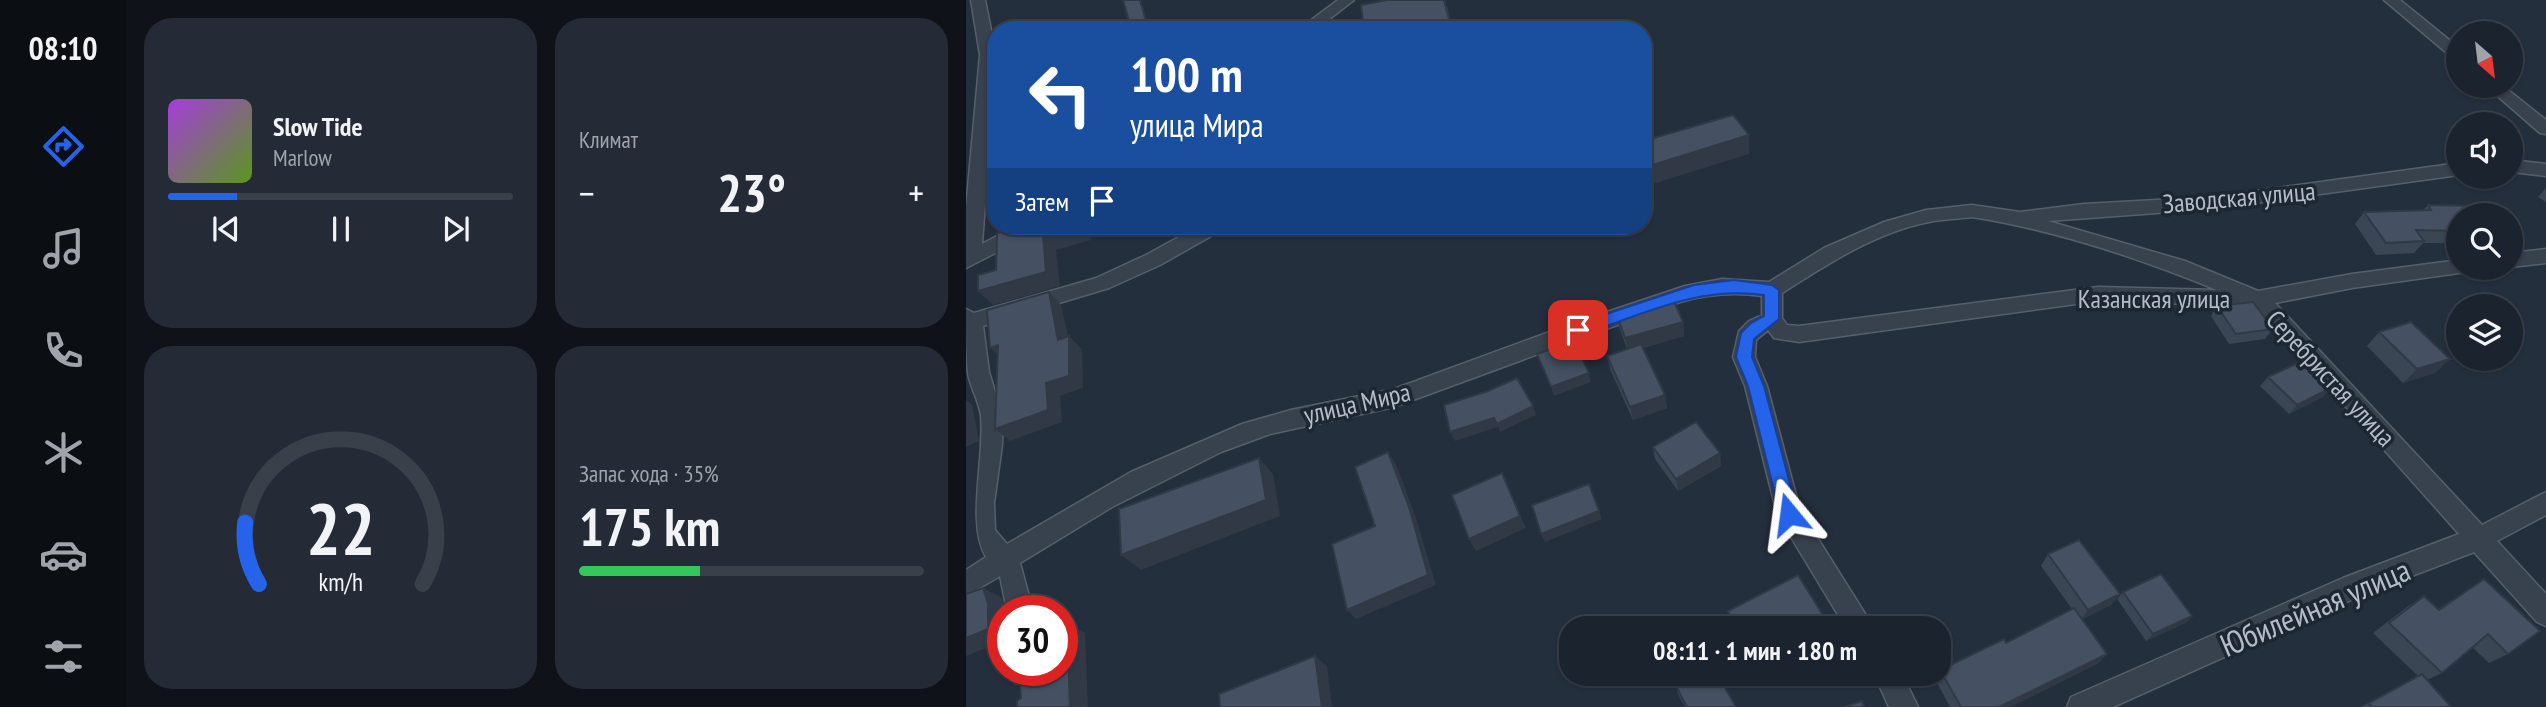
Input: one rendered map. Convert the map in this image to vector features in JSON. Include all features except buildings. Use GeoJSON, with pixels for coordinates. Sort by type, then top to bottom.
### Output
{"type":"FeatureCollection","features":[{"type":"Feature","properties":{"kind":"street"},"geometry":{"type":"LineString","coordinates":[[978,0],[987,32]]}},
{"type":"Feature","properties":{"kind":"street"},"geometry":{"type":"LineString","coordinates":[[1318,21],[1347,0]]}},
{"type":"Feature","properties":{"kind":"street"},"geometry":{"type":"LineString","coordinates":[[2391,0],[2446,45]]}},
{"type":"Feature","properties":{"kind":"street"},"geometry":{"type":"LineString","coordinates":[[968,260],[987,93]]}},
{"type":"Feature","properties":{"kind":"street"},"geometry":{"type":"LineString","coordinates":[[2509,98],[2546,129]]}},
{"type":"Feature","properties":{"kind":"street"},"geometry":{"type":"LineString","coordinates":[[2523,167],[2546,170]]}},
{"type":"Feature","properties":{"kind":"street","name":"Заводская улица"},"geometry":{"type":"LineString","coordinates":[[2018,218],[2084,210],[2211,202],[2446,171]]}},
{"type":"Feature","properties":{"kind":"street"},"geometry":{"type":"LineString","coordinates":[[1853,616],[1789,514],[1756,386],[1744,357],[1746,337],[1756,327],[1772,319],[1772,290],[1831,253],[1926,216],[1972,211],[2018,218]]}},
{"type":"Feature","properties":{"kind":"street","name":"Серебристая улица"},"geometry":{"type":"LineString","coordinates":[[2018,218],[2178,266],[2257,299],[2282,321],[2546,613]]}},
{"type":"Feature","properties":{"kind":"street"},"geometry":{"type":"LineString","coordinates":[[968,260],[1014,235]]}},
{"type":"Feature","properties":{"kind":"street"},"geometry":{"type":"LineString","coordinates":[[1017,595],[1005,559],[988,545],[982,526],[992,420],[988,394],[977,368],[976,331],[969,319],[1102,282],[1153,260],[1197,235]]}},
{"type":"Feature","properties":{"kind":"street"},"geometry":{"type":"LineString","coordinates":[[2523,259],[2546,256]]}},
{"type":"Feature","properties":{"kind":"street","name":"Казанская улица"},"geometry":{"type":"LineString","coordinates":[[1772,319],[1781,332],[1799,334],[2098,294],[2257,299],[2352,281],[2446,269]]}},
{"type":"Feature","properties":{"kind":"street","name":"улица Мира"},"geometry":{"type":"LineString","coordinates":[[966,584],[1098,502],[1247,432],[1292,418],[1362,407],[1400,397],[1604,320],[1694,290],[1734,285],[1772,290]]}},
{"type":"Feature","properties":{"kind":"street","name":"Юбилейная улица"},"geometry":{"type":"LineString","coordinates":[[2081,707],[2352,587],[2480,538],[2546,503]]}},
{"type":"Feature","properties":{"kind":"street"},"geometry":{"type":"LineString","coordinates":[[1893,686],[1904,707]]}},
{"type":"Feature","properties":{"kind":"route"},"geometry":{"type":"LineString","coordinates":[[1578,330],[1694,290],[1734,285],[1772,290],[1772,319],[1756,327],[1746,337],[1744,357],[1756,386],[1789,514]]}}]}
